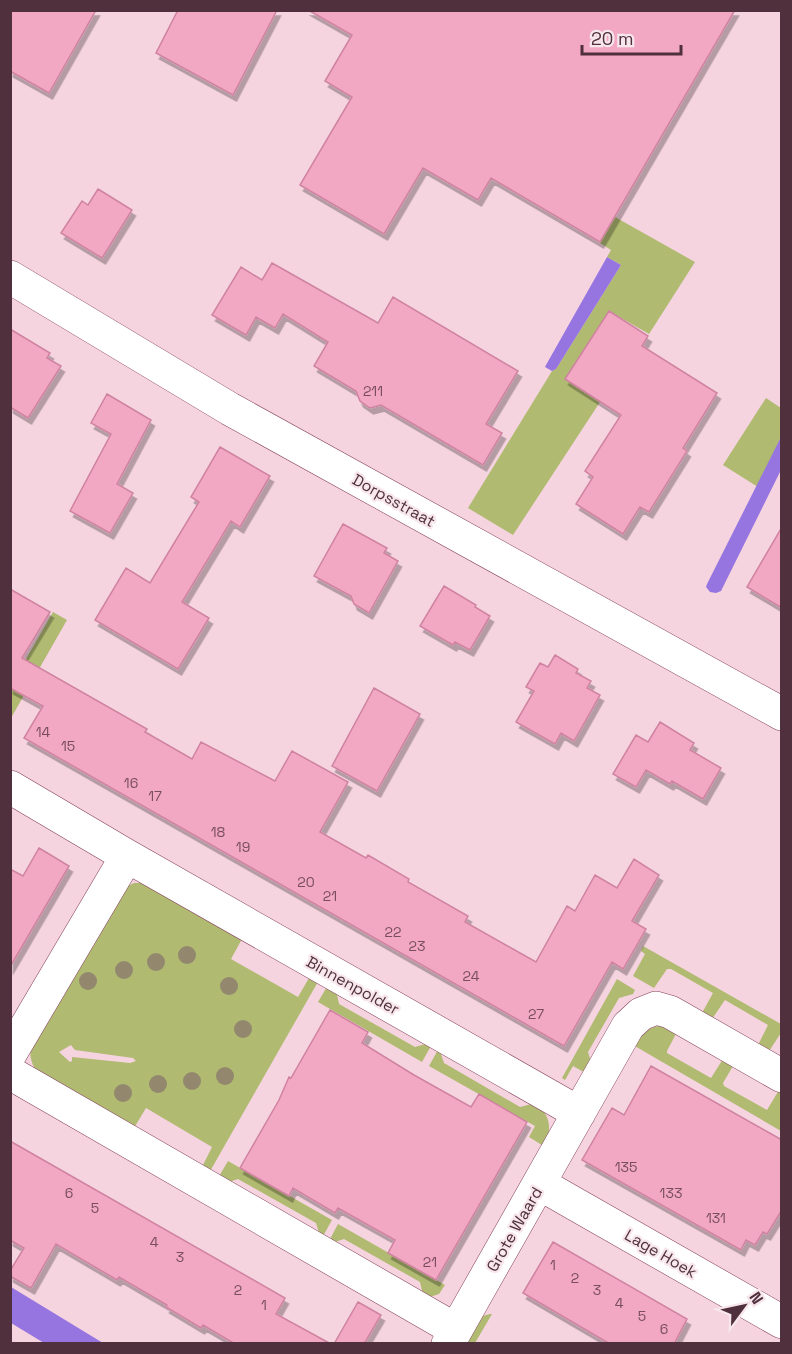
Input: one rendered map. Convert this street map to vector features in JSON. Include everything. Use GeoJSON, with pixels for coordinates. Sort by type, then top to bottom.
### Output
{"type":"FeatureCollection","features":[{"type":"Feature","properties":{"kind":"street","name":"Dorpsstraat"},"geometry":{"type":"LineString","coordinates":[[10,277],[230,409],[782,714]]}},
{"type":"Feature","properties":{"kind":"street","name":"Binnenpolder"},"geometry":{"type":"LineString","coordinates":[[10,787],[126,856],[579,1113]]}},
{"type":"Feature","properties":{"kind":"street"},"geometry":{"type":"LineString","coordinates":[[10,1054],[126,856]]}},
{"type":"Feature","properties":{"kind":"street","name":"Grote Waard"},"geometry":{"type":"LineString","coordinates":[[452,1337],[628,1026],[641,1014],[656,1008],[670,1012],[782,1076]]}},
{"type":"Feature","properties":{"kind":"street"},"geometry":{"type":"LineString","coordinates":[[10,1073],[452,1337]]}},
{"type":"Feature","properties":{"kind":"street","name":"Lage Hoek"},"geometry":{"type":"LineString","coordinates":[[540,1184],[782,1322]]}},
{"type":"Feature","properties":{"kind":"green space"},"geometry":{"type":"Polygon","coordinates":[[[615,217],[695,262],[649,334],[609,311],[600,402],[513,535],[468,508],[552,371],[556,369],[621,265],[607,257],[611,250],[600,243],[615,217]]]}},
{"type":"Feature","properties":{"kind":"green space"},"geometry":{"type":"Polygon","coordinates":[[[766,398],[781,408],[781,437],[758,487],[723,465],[766,398]]]}},
{"type":"Feature","properties":{"kind":"green space"},"geometry":{"type":"Polygon","coordinates":[[[53,612],[67,620],[11,718],[11,685],[53,612]]]}},
{"type":"Feature","properties":{"kind":"green space"},"geometry":{"type":"Polygon","coordinates":[[[134,883],[144,883],[242,939],[231,959],[298,997],[309,978],[319,980],[209,1173],[202,1167],[212,1147],[146,1108],[134,1128],[39,1075],[30,1054],[31,1046],[128,886],[134,883]],[[71,1045],[59,1052],[70,1062],[72,1057],[130,1063],[136,1061],[133,1058],[75,1050],[71,1045]]]}},
{"type":"Feature","properties":{"kind":"green space"},"geometry":{"type":"Polygon","coordinates":[[[643,946],[781,1024],[781,1033],[769,1051],[758,1045],[768,1025],[725,1000],[712,1019],[702,1013],[713,993],[671,969],[667,969],[654,988],[633,976],[645,954],[641,951],[643,946]]]}},
{"type":"Feature","properties":{"kind":"green space"},"geometry":{"type":"Polygon","coordinates":[[[617,979],[635,990],[633,994],[619,998],[588,1052],[592,1065],[587,1074],[573,1066],[565,1080],[562,1078],[617,979]]]}},
{"type":"Feature","properties":{"kind":"green space"},"geometry":{"type":"Polygon","coordinates":[[[328,985],[336,990],[339,1004],[415,1047],[432,1044],[422,1062],[318,1002],[328,985]]]}},
{"type":"Feature","properties":{"kind":"green space"},"geometry":{"type":"Polygon","coordinates":[[[664,1025],[677,1032],[667,1053],[711,1078],[723,1059],[733,1066],[723,1083],[724,1086],[767,1110],[781,1090],[781,1131],[633,1045],[646,1031],[664,1025]]]}},
{"type":"Feature","properties":{"kind":"green space"},"geometry":{"type":"Polygon","coordinates":[[[439,1048],[444,1063],[520,1107],[535,1103],[544,1112],[549,1123],[549,1134],[545,1147],[529,1137],[535,1126],[429,1066],[439,1048]]]}},
{"type":"Feature","properties":{"kind":"green space"},"geometry":{"type":"Polygon","coordinates":[[[228,1161],[332,1220],[322,1238],[316,1223],[238,1179],[226,1183],[218,1178],[228,1161]]]}},
{"type":"Feature","properties":{"kind":"green space"},"geometry":{"type":"Polygon","coordinates":[[[338,1224],[445,1285],[439,1294],[427,1298],[423,1295],[420,1282],[344,1239],[332,1243],[329,1241],[338,1224]]]}},
{"type":"Feature","properties":{"kind":"green space"},"geometry":{"type":"Polygon","coordinates":[[[492,1314],[475,1343],[462,1344],[479,1317],[492,1314]]]}},
{"type":"Feature","properties":{"kind":"shaded area"},"geometry":{"type":"Polygon","coordinates":[[[607,257],[621,265],[556,369],[552,371],[545,367],[607,257]]]}},
{"type":"Feature","properties":{"kind":"shaded area"},"geometry":{"type":"Polygon","coordinates":[[[781,437],[781,470],[721,591],[710,592],[706,587],[707,584],[781,437]]]}},
{"type":"Feature","properties":{"kind":"shaded area"},"geometry":{"type":"Polygon","coordinates":[[[11,1287],[103,1343],[44,1343],[11,1323],[11,1287]]]}},
{"type":"Feature","properties":{"kind":"building"},"geometry":{"type":"Polygon","coordinates":[[[10,10],[96,10],[49,93],[10,71],[10,10]]]}},
{"type":"Feature","properties":{"kind":"building"},"geometry":{"type":"Polygon","coordinates":[[[178,10],[277,10],[233,95],[156,53],[178,10]]]}},
{"type":"Feature","properties":{"kind":"building"},"geometry":{"type":"Polygon","coordinates":[[[308,10],[735,10],[600,242],[491,178],[478,200],[423,168],[384,234],[300,185],[352,97],[325,81],[352,35],[308,10]]]}},
{"type":"Feature","properties":{"kind":"building"},"geometry":{"type":"Polygon","coordinates":[[[98,189],[132,210],[102,258],[61,233],[82,201],[88,205],[98,189]]]}},
{"type":"Feature","properties":{"kind":"building"},"geometry":{"type":"Polygon","coordinates":[[[272,263],[378,323],[393,297],[518,371],[486,424],[502,433],[483,465],[381,405],[370,408],[360,401],[356,391],[314,366],[328,342],[283,314],[275,328],[256,317],[246,335],[212,315],[241,267],[262,280],[272,263]]]}},
{"type":"Feature","properties":{"kind":"building"},"geometry":{"type":"Polygon","coordinates":[[[609,311],[648,336],[642,346],[717,393],[683,448],[687,451],[649,512],[640,507],[623,534],[576,504],[593,477],[585,471],[621,415],[565,379],[609,311]]]}},
{"type":"Feature","properties":{"kind":"building"},"geometry":{"type":"Polygon","coordinates":[[[10,329],[50,353],[47,358],[61,366],[28,418],[10,407],[10,329]]]}},
{"type":"Feature","properties":{"kind":"building"},"geometry":{"type":"Polygon","coordinates":[[[107,394],[151,420],[117,484],[133,493],[110,533],[70,511],[111,434],[91,423],[107,394]]]}},
{"type":"Feature","properties":{"kind":"building"},"geometry":{"type":"Polygon","coordinates":[[[220,447],[270,476],[240,527],[231,521],[182,602],[209,618],[178,669],[95,620],[126,568],[150,583],[199,502],[191,497],[220,447]]]}},
{"type":"Feature","properties":{"kind":"building"},"geometry":{"type":"Polygon","coordinates":[[[343,524],[387,548],[384,553],[398,561],[369,613],[354,604],[351,596],[314,576],[343,524]]]}},
{"type":"Feature","properties":{"kind":"building"},"geometry":{"type":"Polygon","coordinates":[[[782,527],[782,608],[747,587],[782,527]]]}},
{"type":"Feature","properties":{"kind":"building"},"geometry":{"type":"Polygon","coordinates":[[[444,586],[490,616],[470,650],[455,642],[453,645],[420,626],[444,586]]]}},
{"type":"Feature","properties":{"kind":"building"},"geometry":{"type":"Polygon","coordinates":[[[10,589],[50,612],[22,658],[147,729],[145,732],[192,759],[201,742],[275,781],[292,751],[348,782],[320,832],[366,858],[368,855],[409,879],[408,882],[468,916],[465,922],[536,962],[567,906],[575,911],[595,875],[617,888],[634,859],[659,875],[632,921],[646,929],[623,969],[612,962],[564,1046],[24,738],[43,706],[10,688],[10,589]]]}},
{"type":"Feature","properties":{"kind":"building"},"geometry":{"type":"Polygon","coordinates":[[[555,655],[578,669],[576,673],[591,681],[587,688],[600,695],[574,741],[561,733],[555,744],[516,722],[534,691],[526,687],[540,663],[548,667],[555,655]]]}},
{"type":"Feature","properties":{"kind":"building"},"geometry":{"type":"Polygon","coordinates":[[[374,688],[420,714],[377,791],[332,766],[374,688]]]}},
{"type":"Feature","properties":{"kind":"building"},"geometry":{"type":"Polygon","coordinates":[[[660,722],[694,743],[690,750],[721,768],[703,799],[672,781],[670,784],[646,770],[636,787],[613,774],[636,735],[648,742],[660,722]]]}},
{"type":"Feature","properties":{"kind":"building"},"geometry":{"type":"Polygon","coordinates":[[[39,848],[69,866],[10,967],[10,869],[23,876],[39,848]]]}},
{"type":"Feature","properties":{"kind":"building"},"geometry":{"type":"Polygon","coordinates":[[[330,1010],[368,1032],[362,1043],[414,1075],[471,1107],[479,1094],[527,1122],[436,1280],[388,1253],[395,1240],[338,1208],[335,1213],[293,1188],[289,1196],[240,1168],[279,1100],[289,1077],[291,1078],[330,1010]]]}},
{"type":"Feature","properties":{"kind":"building"},"geometry":{"type":"Polygon","coordinates":[[[651,1066],[782,1140],[782,1210],[767,1234],[763,1232],[755,1245],[746,1240],[741,1250],[582,1160],[612,1108],[624,1115],[651,1066]]]}},
{"type":"Feature","properties":{"kind":"building"},"geometry":{"type":"Polygon","coordinates":[[[10,1141],[285,1298],[276,1314],[331,1344],[235,1344],[203,1325],[201,1328],[119,1277],[117,1280],[56,1244],[31,1288],[10,1276],[10,1271],[24,1248],[10,1240],[10,1141]]]}},
{"type":"Feature","properties":{"kind":"building"},"geometry":{"type":"Polygon","coordinates":[[[553,1242],[687,1319],[674,1344],[610,1344],[523,1293],[553,1242]]]}},
{"type":"Feature","properties":{"kind":"building"},"geometry":{"type":"Polygon","coordinates":[[[358,1302],[381,1315],[364,1344],[334,1344],[358,1302]]]}}]}
